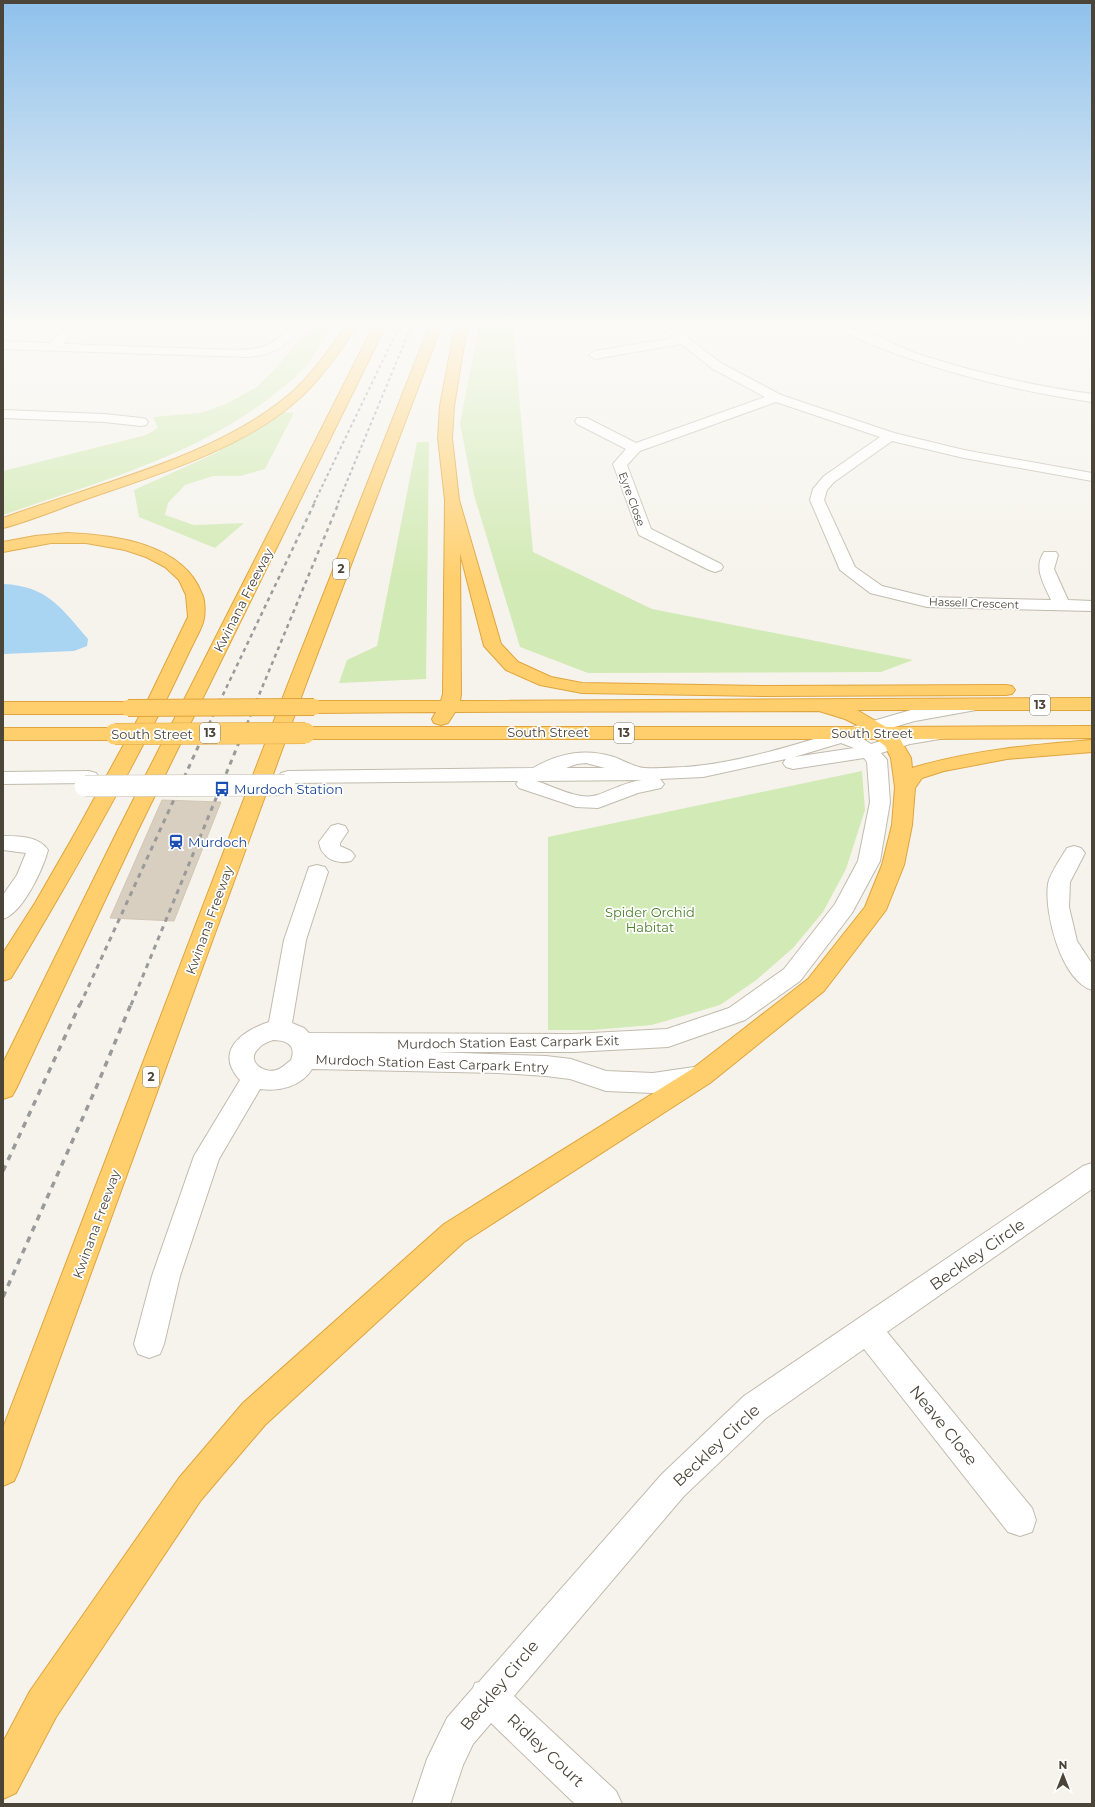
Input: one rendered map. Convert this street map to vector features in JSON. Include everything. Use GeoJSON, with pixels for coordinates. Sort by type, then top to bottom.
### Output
{"type":"FeatureCollection","features":[{"type":"Feature","properties":{"kind":"highway"},"geometry":{"type":"LineString","coordinates":[[3,523],[161,468],[207,449],[257,423],[275,411]]}},
{"type":"Feature","properties":{"kind":"highway","name":"Kwinana Freeway"},"geometry":{"type":"LineString","coordinates":[[3,1089],[135,816],[337,411]]}},
{"type":"Feature","properties":{"kind":"highway","name":"Kwinana Freeway"},"geometry":{"type":"LineString","coordinates":[[3,1470],[297,684],[402,411]]}},
{"type":"Feature","properties":{"kind":"highway"},"geometry":{"type":"LineString","coordinates":[[404,732],[426,728],[438,723],[449,707],[452,694],[452,500],[445,438],[447,411]]}},
{"type":"Feature","properties":{"kind":"highway"},"geometry":{"type":"LineString","coordinates":[[452,500],[493,646],[512,666],[546,681],[582,688],[763,690],[958,689],[1092,692]]}},
{"type":"Feature","properties":{"kind":"highway"},"geometry":{"type":"LineString","coordinates":[[3,547],[46,539],[68,538],[106,541],[140,549],[167,561],[187,579],[196,603],[196,618],[165,684],[52,892],[3,972]]}},
{"type":"Feature","properties":{"kind":"highway","name":"South Street"},"geometry":{"type":"LineString","coordinates":[[3,708],[826,707],[1092,704]]}},
{"type":"Feature","properties":{"kind":"highway"},"geometry":{"type":"LineString","coordinates":[[3,1780],[43,1704],[186,1495],[254,1414],[454,1233],[700,1076],[816,985],[875,910],[893,865],[902,825],[905,787],[901,758],[852,715],[826,707]]}},
{"type":"Feature","properties":{"kind":"highway","name":"South Street"},"geometry":{"type":"LineString","coordinates":[[3,734],[404,732],[843,734]]}},
{"type":"Feature","properties":{"kind":"highway","name":"13"},"geometry":{"type":"LineString","coordinates":[[945,733],[1092,732]]}},
{"type":"Feature","properties":{"kind":"highway"},"geometry":{"type":"LineString","coordinates":[[905,787],[915,774],[940,766],[1007,753],[1092,746]]}},
{"type":"Feature","properties":{"kind":"street","name":"Eyre Close"},"geometry":{"type":"LineString","coordinates":[[715,567],[644,532],[620,464],[635,448],[738,411]]}},
{"type":"Feature","properties":{"kind":"street"},"geometry":{"type":"LineString","coordinates":[[816,411],[890,436],[964,454],[1092,477]]}},
{"type":"Feature","properties":{"kind":"street"},"geometry":{"type":"LineString","coordinates":[[3,414],[104,418],[141,422]]}},
{"type":"Feature","properties":{"kind":"street"},"geometry":{"type":"LineString","coordinates":[[582,421],[635,448]]}},
{"type":"Feature","properties":{"kind":"street","name":"Hassell Crescent"},"geometry":{"type":"LineString","coordinates":[[890,436],[829,479],[820,489],[817,500],[848,570],[876,590],[927,602],[1092,606]]}},
{"type":"Feature","properties":{"kind":"street"},"geometry":{"type":"LineString","coordinates":[[1050,555],[1046,569],[1062,605]]}},
{"type":"Feature","properties":{"kind":"street"},"geometry":{"type":"LineString","coordinates":[[554,775],[568,760],[588,757],[607,761],[619,780],[634,788],[652,779],[691,784],[881,742],[902,727],[924,719],[988,705]]}},
{"type":"Feature","properties":{"kind":"street"},"geometry":{"type":"LineString","coordinates":[[3,786],[87,782],[527,780],[554,775],[619,780],[652,779],[721,769],[771,758],[843,734],[860,744],[945,733]]}},
{"type":"Feature","properties":{"kind":"street","name":"Murdoch Station East Carpark Exit"},"geometry":{"type":"LineString","coordinates":[[304,1050],[387,1043],[573,1043],[668,1038],[737,1014],[792,975],[844,908],[869,861],[880,802],[881,742]]}},
{"type":"Feature","properties":{"kind":"street"},"geometry":{"type":"LineString","coordinates":[[554,775],[559,794],[567,798]]}},
{"type":"Feature","properties":{"kind":"street"},"geometry":{"type":"LineString","coordinates":[[3,778],[87,782]]}},
{"type":"Feature","properties":{"kind":"street"},"geometry":{"type":"LineString","coordinates":[[527,780],[567,798],[582,802],[598,802],[619,780]]}},
{"type":"Feature","properties":{"kind":"street"},"geometry":{"type":"LineString","coordinates":[[338,831],[329,842],[330,848],[334,853],[344,856]]}},
{"type":"Feature","properties":{"kind":"street"},"geometry":{"type":"LineString","coordinates":[[3,843],[21,843],[32,846],[38,850],[29,876],[3,911]]}},
{"type":"Feature","properties":{"kind":"street"},"geometry":{"type":"LineString","coordinates":[[1074,854],[1059,882],[1058,907],[1066,941],[1079,964],[1092,981]]}},
{"type":"Feature","properties":{"kind":"street"},"geometry":{"type":"LineString","coordinates":[[3,857],[35,861]]}},
{"type":"Feature","properties":{"kind":"street"},"geometry":{"type":"LineString","coordinates":[[280,1030],[296,940],[318,872]]}},
{"type":"Feature","properties":{"kind":"street"},"geometry":{"type":"LineString","coordinates":[[280,1030],[298,1036],[304,1050],[293,1073],[284,1078],[274,1080],[254,1078],[246,1073],[241,1066],[240,1057],[243,1049],[258,1035],[280,1030]]}},
{"type":"Feature","properties":{"kind":"street"},"geometry":{"type":"LineString","coordinates":[[387,1043],[392,1054],[408,1062]]}},
{"type":"Feature","properties":{"kind":"street","name":"Murdoch Station East Carpark Entry"},"geometry":{"type":"LineString","coordinates":[[304,1050],[408,1062],[499,1063],[546,1066],[571,1069],[606,1081],[653,1083],[700,1076]]}},
{"type":"Feature","properties":{"kind":"street"},"geometry":{"type":"LineString","coordinates":[[149,1344],[166,1276],[206,1156],[254,1078]]}},
{"type":"Feature","properties":{"kind":"street","name":"Beckley Circle"},"geometry":{"type":"LineString","coordinates":[[431,1804],[446,1759],[460,1731],[488,1696],[673,1485],[756,1407],[1092,1174]]}},
{"type":"Feature","properties":{"kind":"street","name":"Neave Close"},"geometry":{"type":"LineString","coordinates":[[867,1330],[1020,1520]]}},
{"type":"Feature","properties":{"kind":"street","name":"Ridley Court"},"geometry":{"type":"LineString","coordinates":[[488,1696],[603,1804]]}},
{"type":"Feature","properties":{"kind":"green space"},"geometry":{"type":"Polygon","coordinates":[[[205,411],[250,411],[210,436],[177,452],[108,479],[3,515],[3,471],[146,435],[158,428],[153,417],[205,411]]]}},
{"type":"Feature","properties":{"kind":"green space"},"geometry":{"type":"Polygon","coordinates":[[[462,411],[520,411],[533,552],[652,609],[913,660],[881,672],[588,673],[520,647],[474,495],[460,423],[462,411]]]}},
{"type":"Feature","properties":{"kind":"green space"},"geometry":{"type":"Polygon","coordinates":[[[283,412],[294,413],[265,469],[240,476],[213,476],[185,485],[168,503],[165,515],[194,525],[244,523],[215,548],[139,517],[134,490],[216,453],[283,412]]]}},
{"type":"Feature","properties":{"kind":"green space"},"geometry":{"type":"Polygon","coordinates":[[[417,442],[429,442],[426,679],[339,683],[347,660],[377,646],[417,442]]]}},
{"type":"Feature","properties":{"kind":"green space","name":"Spider Orchid Habitat"},"geometry":{"type":"Polygon","coordinates":[[[862,771],[865,810],[846,869],[823,912],[793,948],[755,981],[720,1005],[652,1025],[592,1030],[548,1030],[548,837],[862,771]]]}},
{"type":"Feature","properties":{"kind":"water"},"geometry":{"type":"Polygon","coordinates":[[[3,584],[31,589],[43,594],[70,618],[88,639],[87,646],[74,651],[3,654],[3,584]]]}},
{"type":"Feature","properties":{"kind":"building"},"geometry":{"type":"Polygon","coordinates":[[[162,800],[221,802],[174,921],[110,918],[162,800]]]}},
{"type":"Feature","properties":{"kind":"railway"},"geometry":{"type":"LineString","coordinates":[[314,503],[358,411]]}},
{"type":"Feature","properties":{"kind":"railway"},"geometry":{"type":"LineString","coordinates":[[338,503],[376,411]]}},
{"type":"Feature","properties":{"kind":"railway"},"geometry":{"type":"LineString","coordinates":[[209,724],[315,502]]}},
{"type":"Feature","properties":{"kind":"railway"},"geometry":{"type":"LineString","coordinates":[[247,724],[339,502]]}},
{"type":"Feature","properties":{"kind":"railway"},"geometry":{"type":"LineString","coordinates":[[80,1005],[209,723]]}},
{"type":"Feature","properties":{"kind":"railway"},"geometry":{"type":"LineString","coordinates":[[131,1005],[247,723]]}},
{"type":"Feature","properties":{"kind":"railway"},"geometry":{"type":"LineString","coordinates":[[3,1171],[80,1004]]}},
{"type":"Feature","properties":{"kind":"railway"},"geometry":{"type":"LineString","coordinates":[[3,1297],[96,1088],[131,1004]]}},
{"type":"Feature","properties":{"kind":"place","name":"Murdoch Station"},"geometry":{"type":"Point","coordinates":[222,789]}},
{"type":"Feature","properties":{"kind":"place","name":"Murdoch"},"geometry":{"type":"Point","coordinates":[176,842]}}]}
